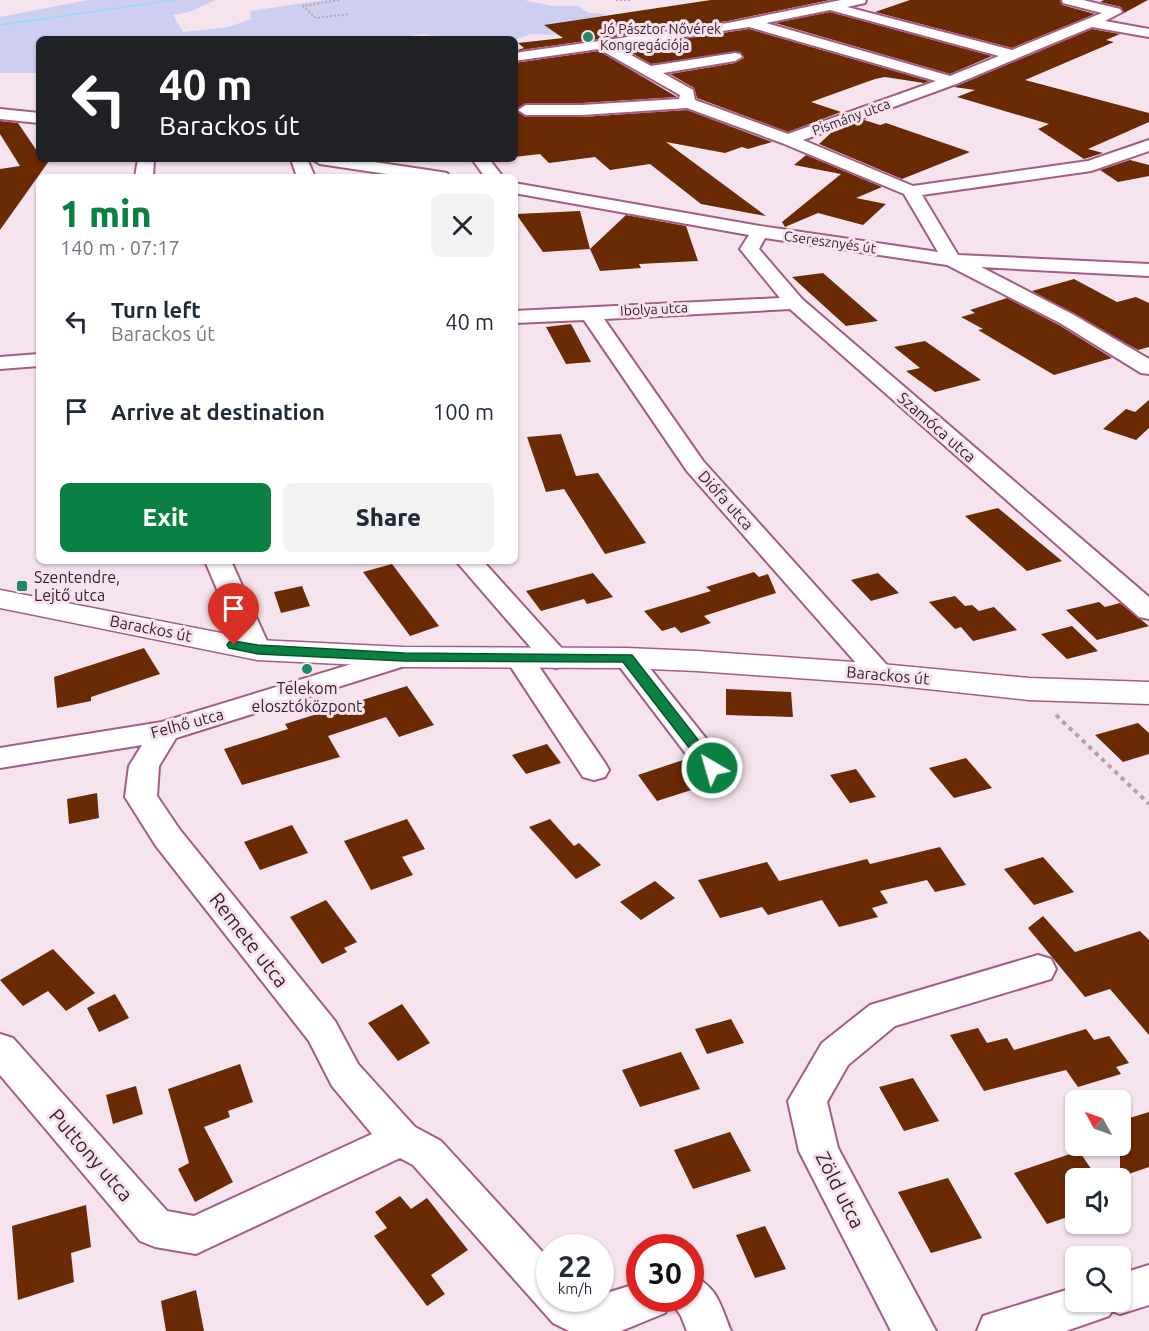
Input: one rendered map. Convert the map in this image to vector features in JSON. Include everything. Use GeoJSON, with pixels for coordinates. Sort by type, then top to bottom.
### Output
{"type":"FeatureCollection","features":[{"type":"Feature","properties":{"kind":"street"},"geometry":{"type":"LineString","coordinates":[[518,57],[752,23],[860,0]]}},
{"type":"Feature","properties":{"kind":"street","name":"Pismány utca"},"geometry":{"type":"LineString","coordinates":[[788,140],[951,81],[1115,12],[1068,0]]}},
{"type":"Feature","properties":{"kind":"street"},"geometry":{"type":"LineString","coordinates":[[828,6],[1013,55]]}},
{"type":"Feature","properties":{"kind":"street"},"geometry":{"type":"LineString","coordinates":[[672,21],[774,18]]}},
{"type":"Feature","properties":{"kind":"street"},"geometry":{"type":"LineString","coordinates":[[752,23],[951,81]]}},
{"type":"Feature","properties":{"kind":"street"},"geometry":{"type":"LineString","coordinates":[[1093,23],[1149,33]]}},
{"type":"Feature","properties":{"kind":"street"},"geometry":{"type":"LineString","coordinates":[[604,46],[688,93],[686,98],[689,103]]}},
{"type":"Feature","properties":{"kind":"street"},"geometry":{"type":"LineString","coordinates":[[649,71],[735,57]]}},
{"type":"Feature","properties":{"kind":"street"},"geometry":{"type":"LineString","coordinates":[[611,64],[630,62]]}},
{"type":"Feature","properties":{"kind":"street"},"geometry":{"type":"LineString","coordinates":[[526,110],[582,110],[689,103],[788,140]]}},
{"type":"Feature","properties":{"kind":"street"},"geometry":{"type":"LineString","coordinates":[[0,114],[36,118]]}},
{"type":"Feature","properties":{"kind":"street","name":"Pismány utca"},"geometry":{"type":"LineString","coordinates":[[788,140],[911,191]]}},
{"type":"Feature","properties":{"kind":"street"},"geometry":{"type":"LineString","coordinates":[[1149,145],[1091,166],[911,191],[952,260],[1067,319],[1149,368]]}},
{"type":"Feature","properties":{"kind":"street"},"geometry":{"type":"LineString","coordinates":[[340,162],[421,174]]}},
{"type":"Feature","properties":{"kind":"street"},"geometry":{"type":"LineString","coordinates":[[482,162],[492,174]]}},
{"type":"Feature","properties":{"kind":"street","name":"Cseresznyés út"},"geometry":{"type":"LineString","coordinates":[[518,189],[760,232],[952,260],[1149,270]]}},
{"type":"Feature","properties":{"kind":"street","name":"Szamóca utca"},"geometry":{"type":"LineString","coordinates":[[760,232],[749,249],[795,303],[1149,611]]}},
{"type":"Feature","properties":{"kind":"street","name":"Ibolya utca"},"geometry":{"type":"LineString","coordinates":[[518,317],[795,303]]}},
{"type":"Feature","properties":{"kind":"street","name":"Diófa utca"},"geometry":{"type":"LineString","coordinates":[[589,312],[695,466],[881,674]]}},
{"type":"Feature","properties":{"kind":"street"},"geometry":{"type":"LineString","coordinates":[[0,363],[36,360]]}},
{"type":"Feature","properties":{"kind":"street"},"geometry":{"type":"LineString","coordinates":[[219,564],[258,650]]}},
{"type":"Feature","properties":{"kind":"street"},"geometry":{"type":"LineString","coordinates":[[472,564],[555,659]]}},
{"type":"Feature","properties":{"kind":"street","name":"Barackos út"},"geometry":{"type":"LineString","coordinates":[[0,598],[258,650],[404,657],[627,658],[881,674],[1029,688],[1149,693]]}},
{"type":"Feature","properties":{"kind":"street","name":"Felhő utca"},"geometry":{"type":"LineString","coordinates":[[0,758],[165,731],[404,657]]}},
{"type":"Feature","properties":{"kind":"street"},"geometry":{"type":"LineString","coordinates":[[519,658],[594,770]]}},
{"type":"Feature","properties":{"kind":"street"},"geometry":{"type":"LineString","coordinates":[[627,658],[712,768]]}},
{"type":"Feature","properties":{"kind":"street","name":"Remete utca"},"geometry":{"type":"LineString","coordinates":[[165,731],[144,766],[141,797],[168,838],[322,1031],[345,1075],[401,1139]]}},
{"type":"Feature","properties":{"kind":"street","name":"Zöld utca"},"geometry":{"type":"LineString","coordinates":[[914,1331],[819,1151],[807,1101],[835,1054],[883,1015],[1038,969]]}},
{"type":"Feature","properties":{"kind":"street","name":"Puttony utca"},"geometry":{"type":"LineString","coordinates":[[0,1049],[154,1228],[196,1235],[401,1139]]}},
{"type":"Feature","properties":{"kind":"street"},"geometry":{"type":"LineString","coordinates":[[401,1139],[427,1153],[536,1275]]}},
{"type":"Feature","properties":{"kind":"street"},"geometry":{"type":"LineString","coordinates":[[1131,1291],[1149,1285]]}},
{"type":"Feature","properties":{"kind":"street"},"geometry":{"type":"LineString","coordinates":[[573,1312],[596,1319],[626,1308]]}},
{"type":"Feature","properties":{"kind":"street"},"geometry":{"type":"LineString","coordinates":[[999,1331],[1065,1311]]}},
{"type":"Feature","properties":{"kind":"street"},"geometry":{"type":"LineString","coordinates":[[702,1312],[709,1331]]}},
{"type":"Feature","properties":{"kind":"path"},"geometry":{"type":"LineString","coordinates":[[339,0],[303,6],[316,18],[349,14]]}},
{"type":"Feature","properties":{"kind":"path"},"geometry":{"type":"LineString","coordinates":[[616,0],[620,2],[631,0]]}},
{"type":"Feature","properties":{"kind":"path"},"geometry":{"type":"LineString","coordinates":[[1029,688],[1149,804]]}},
{"type":"Feature","properties":{"kind":"shaded area"},"geometry":{"type":"Polygon","coordinates":[[[88,0],[216,0],[189,12],[173,15],[183,32],[229,27],[251,19],[250,11],[323,0],[524,0],[552,6],[578,6],[589,13],[605,14],[595,23],[564,35],[531,34],[518,39],[518,36],[424,34],[409,36],[36,36],[36,73],[0,73],[0,17],[88,0]]]}},
{"type":"Feature","properties":{"kind":"building"},"geometry":{"type":"Polygon","coordinates":[[[711,0],[830,0],[728,21],[518,50],[524,48],[518,43],[563,38],[544,25],[711,0]]]}},
{"type":"Feature","properties":{"kind":"building"},"geometry":{"type":"Polygon","coordinates":[[[910,0],[1060,0],[1062,5],[1095,14],[1012,48],[875,12],[910,0]]]}},
{"type":"Feature","properties":{"kind":"building"},"geometry":{"type":"Polygon","coordinates":[[[1104,0],[1148,0],[1124,13],[1121,7],[1100,2],[1104,0]]]}},
{"type":"Feature","properties":{"kind":"building"},"geometry":{"type":"Polygon","coordinates":[[[830,12],[992,56],[950,74],[775,23],[830,12]]]}},
{"type":"Feature","properties":{"kind":"building"},"geometry":{"type":"Polygon","coordinates":[[[749,29],[929,81],[924,83],[885,77],[811,102],[841,112],[788,132],[697,98],[694,88],[670,74],[735,63],[744,58],[740,52],[651,64],[623,48],[749,29]]]}},
{"type":"Feature","properties":{"kind":"building"},"geometry":{"type":"Polygon","coordinates":[[[1092,29],[1120,34],[1106,40],[1114,42],[1025,80],[1149,113],[1149,122],[1088,149],[1103,153],[1084,159],[1038,129],[1049,124],[957,97],[975,90],[954,87],[1092,29]]]}},
{"type":"Feature","properties":{"kind":"building"},"geometry":{"type":"Polygon","coordinates":[[[599,51],[677,97],[582,103],[526,103],[518,109],[518,62],[599,51]]]}},
{"type":"Feature","properties":{"kind":"building"},"geometry":{"type":"Polygon","coordinates":[[[687,110],[772,142],[748,149],[742,147],[725,153],[666,142],[766,216],[701,204],[650,164],[610,170],[595,157],[549,163],[540,154],[518,157],[518,112],[526,117],[582,117],[687,110]]]}},
{"type":"Feature","properties":{"kind":"building"},"geometry":{"type":"Polygon","coordinates":[[[864,120],[880,125],[886,123],[970,152],[902,179],[819,144],[833,131],[864,120]]]}},
{"type":"Feature","properties":{"kind":"building"},"geometry":{"type":"Polygon","coordinates":[[[0,121],[18,123],[36,150],[36,162],[48,162],[40,174],[36,174],[36,179],[0,230],[0,169],[20,166],[0,134],[0,121]]]}},
{"type":"Feature","properties":{"kind":"building"},"geometry":{"type":"Polygon","coordinates":[[[806,155],[882,187],[856,198],[886,204],[863,225],[818,213],[785,227],[782,222],[841,174],[794,165],[806,155]]]}},
{"type":"Feature","properties":{"kind":"building"},"geometry":{"type":"Polygon","coordinates":[[[1130,160],[1149,165],[1149,176],[1118,182],[1100,170],[1130,160]]]}},
{"type":"Feature","properties":{"kind":"building"},"geometry":{"type":"Polygon","coordinates":[[[580,211],[590,249],[543,252],[518,214],[580,211]]]}},
{"type":"Feature","properties":{"kind":"building"},"geometry":{"type":"Polygon","coordinates":[[[626,215],[686,226],[698,261],[639,264],[641,268],[600,271],[590,249],[626,215]]]}},
{"type":"Feature","properties":{"kind":"building"},"geometry":{"type":"Polygon","coordinates":[[[823,273],[878,321],[846,326],[792,277],[823,273]]]}},
{"type":"Feature","properties":{"kind":"building"},"geometry":{"type":"Polygon","coordinates":[[[1074,279],[1117,302],[1136,297],[1149,303],[1149,347],[1138,350],[1032,291],[1074,279]]]}},
{"type":"Feature","properties":{"kind":"building"},"geometry":{"type":"Polygon","coordinates":[[[1007,298],[1059,325],[1112,358],[1054,375],[978,330],[983,329],[961,317],[975,313],[970,310],[1007,298]]]}},
{"type":"Feature","properties":{"kind":"building"},"geometry":{"type":"Polygon","coordinates":[[[571,324],[591,362],[566,364],[546,327],[571,324]]]}},
{"type":"Feature","properties":{"kind":"building"},"geometry":{"type":"Polygon","coordinates":[[[925,341],[981,380],[935,392],[906,371],[920,368],[894,347],[925,341]]]}},
{"type":"Feature","properties":{"kind":"building"},"geometry":{"type":"Polygon","coordinates":[[[1149,400],[1149,428],[1136,440],[1103,429],[1126,409],[1135,412],[1149,400]]]}},
{"type":"Feature","properties":{"kind":"building"},"geometry":{"type":"Polygon","coordinates":[[[561,434],[576,476],[598,473],[646,543],[605,554],[564,489],[546,492],[527,437],[561,434]]]}},
{"type":"Feature","properties":{"kind":"building"},"geometry":{"type":"Polygon","coordinates":[[[998,508],[1062,561],[1027,571],[965,516],[998,508]]]}},
{"type":"Feature","properties":{"kind":"building"},"geometry":{"type":"Polygon","coordinates":[[[392,564],[439,626],[410,636],[363,572],[392,564]]]}},
{"type":"Feature","properties":{"kind":"building"},"geometry":{"type":"Polygon","coordinates":[[[754,572],[759,577],[768,574],[776,593],[704,616],[711,623],[681,633],[675,627],[662,631],[644,611],[711,591],[706,587],[754,572]]]}},
{"type":"Feature","properties":{"kind":"building"},"geometry":{"type":"Polygon","coordinates":[[[593,573],[613,597],[587,604],[584,599],[541,611],[526,591],[593,573]]]}},
{"type":"Feature","properties":{"kind":"building"},"geometry":{"type":"Polygon","coordinates":[[[878,573],[899,593],[871,601],[851,580],[878,573]]]}},
{"type":"Feature","properties":{"kind":"building"},"geometry":{"type":"Polygon","coordinates":[[[302,586],[310,606],[281,613],[274,592],[302,586]]]}},
{"type":"Feature","properties":{"kind":"building"},"geometry":{"type":"Polygon","coordinates":[[[955,596],[965,606],[972,605],[979,611],[994,607],[1017,630],[973,641],[961,627],[955,629],[929,602],[955,596]]]}},
{"type":"Feature","properties":{"kind":"building"},"geometry":{"type":"Polygon","coordinates":[[[1099,602],[1105,607],[1120,603],[1149,626],[1097,640],[1066,610],[1099,602]]]}},
{"type":"Feature","properties":{"kind":"building"},"geometry":{"type":"Polygon","coordinates":[[[1072,626],[1098,651],[1067,659],[1041,634],[1072,626]]]}},
{"type":"Feature","properties":{"kind":"building"},"geometry":{"type":"Polygon","coordinates":[[[144,648],[160,674],[91,697],[91,701],[57,708],[54,677],[144,648]]]}},
{"type":"Feature","properties":{"kind":"building"},"geometry":{"type":"Polygon","coordinates":[[[407,686],[434,725],[399,737],[386,717],[328,736],[340,757],[242,785],[224,749],[288,729],[285,724],[407,686]]]}},
{"type":"Feature","properties":{"kind":"building"},"geometry":{"type":"Polygon","coordinates":[[[726,689],[791,692],[793,717],[726,715],[726,689]]]}},
{"type":"Feature","properties":{"kind":"building"},"geometry":{"type":"Polygon","coordinates":[[[1138,723],[1149,733],[1149,754],[1123,762],[1095,735],[1138,723]]]}},
{"type":"Feature","properties":{"kind":"building"},"geometry":{"type":"Polygon","coordinates":[[[547,744],[561,763],[526,774],[512,755],[547,744]]]}},
{"type":"Feature","properties":{"kind":"building"},"geometry":{"type":"Polygon","coordinates":[[[966,758],[992,788],[954,798],[929,768],[966,758]]]}},
{"type":"Feature","properties":{"kind":"building"},"geometry":{"type":"Polygon","coordinates":[[[686,759],[707,785],[657,801],[638,775],[686,759]]]}},
{"type":"Feature","properties":{"kind":"building"},"geometry":{"type":"Polygon","coordinates":[[[856,769],[876,797],[850,803],[830,775],[856,769]]]}},
{"type":"Feature","properties":{"kind":"building"},"geometry":{"type":"Polygon","coordinates":[[[97,793],[99,818],[69,824],[67,799],[97,793]]]}},
{"type":"Feature","properties":{"kind":"building"},"geometry":{"type":"Polygon","coordinates":[[[407,819],[425,849],[402,857],[413,875],[371,890],[344,841],[407,819]]]}},
{"type":"Feature","properties":{"kind":"building"},"geometry":{"type":"Polygon","coordinates":[[[550,819],[574,846],[579,843],[601,865],[576,879],[529,827],[550,819]]]}},
{"type":"Feature","properties":{"kind":"building"},"geometry":{"type":"Polygon","coordinates":[[[292,825],[308,853],[260,870],[244,842],[292,825]]]}},
{"type":"Feature","properties":{"kind":"building"},"geometry":{"type":"Polygon","coordinates":[[[940,847],[966,885],[935,892],[927,880],[880,891],[888,903],[872,908],[878,917],[839,927],[822,900],[768,915],[762,907],[720,918],[698,880],[767,862],[779,881],[867,859],[870,864],[940,847]]]}},
{"type":"Feature","properties":{"kind":"building"},"geometry":{"type":"Polygon","coordinates":[[[1043,857],[1074,892],[1034,905],[1004,869],[1043,857]]]}},
{"type":"Feature","properties":{"kind":"building"},"geometry":{"type":"Polygon","coordinates":[[[655,881],[675,898],[641,920],[620,902],[655,881]]]}},
{"type":"Feature","properties":{"kind":"building"},"geometry":{"type":"Polygon","coordinates":[[[326,900],[357,942],[344,948],[347,952],[322,964],[290,917],[326,900]]]}},
{"type":"Feature","properties":{"kind":"building"},"geometry":{"type":"Polygon","coordinates":[[[1043,916],[1075,952],[1140,931],[1149,940],[1149,1035],[1110,989],[1085,997],[1028,928],[1043,916]]]}},
{"type":"Feature","properties":{"kind":"building"},"geometry":{"type":"Polygon","coordinates":[[[53,949],[95,993],[66,1011],[48,991],[23,1006],[0,980],[53,949]]]}},
{"type":"Feature","properties":{"kind":"building"},"geometry":{"type":"Polygon","coordinates":[[[115,994],[129,1018],[99,1032],[87,1008],[115,994]]]}},
{"type":"Feature","properties":{"kind":"building"},"geometry":{"type":"Polygon","coordinates":[[[402,1004],[430,1043],[398,1061],[368,1023],[402,1004]]]}},
{"type":"Feature","properties":{"kind":"building"},"geometry":{"type":"Polygon","coordinates":[[[731,1019],[744,1043],[707,1054],[695,1029],[731,1019]]]}},
{"type":"Feature","properties":{"kind":"building"},"geometry":{"type":"Polygon","coordinates":[[[978,1028],[987,1043],[1007,1038],[1014,1050],[1086,1029],[1094,1040],[1109,1036],[1129,1063],[1116,1067],[1121,1074],[1078,1087],[1066,1070],[984,1091],[950,1035],[978,1028]]]}},
{"type":"Feature","properties":{"kind":"building"},"geometry":{"type":"Polygon","coordinates":[[[681,1052],[700,1089],[640,1107],[622,1070],[681,1052]]]}},
{"type":"Feature","properties":{"kind":"building"},"geometry":{"type":"Polygon","coordinates":[[[240,1064],[253,1102],[228,1111],[230,1117],[204,1127],[233,1182],[195,1202],[178,1169],[189,1163],[168,1089],[240,1064]]]}},
{"type":"Feature","properties":{"kind":"building"},"geometry":{"type":"Polygon","coordinates":[[[913,1078],[939,1121],[904,1131],[879,1087],[913,1078]]]}},
{"type":"Feature","properties":{"kind":"building"},"geometry":{"type":"Polygon","coordinates":[[[136,1086],[143,1114],[113,1124],[106,1095],[136,1086]]]}},
{"type":"Feature","properties":{"kind":"building"},"geometry":{"type":"Polygon","coordinates":[[[1149,1112],[1149,1167],[1131,1173],[1131,1168],[1120,1168],[1120,1156],[1131,1156],[1131,1118],[1149,1112]]]}},
{"type":"Feature","properties":{"kind":"building"},"geometry":{"type":"Polygon","coordinates":[[[730,1132],[751,1171],[693,1189],[674,1150],[730,1132]]]}},
{"type":"Feature","properties":{"kind":"building"},"geometry":{"type":"Polygon","coordinates":[[[1065,1156],[1082,1156],[1091,1168],[1065,1168],[1065,1218],[1047,1224],[1014,1173],[1065,1156]]]}},
{"type":"Feature","properties":{"kind":"building"},"geometry":{"type":"Polygon","coordinates":[[[948,1178],[982,1238],[931,1253],[898,1192],[948,1178]]]}},
{"type":"Feature","properties":{"kind":"building"},"geometry":{"type":"Polygon","coordinates":[[[400,1196],[411,1209],[427,1198],[468,1250],[431,1275],[445,1294],[427,1306],[374,1236],[387,1228],[375,1212],[400,1196]]]}},
{"type":"Feature","properties":{"kind":"building"},"geometry":{"type":"Polygon","coordinates":[[[86,1205],[91,1247],[71,1253],[74,1282],[18,1300],[12,1226],[86,1205]]]}},
{"type":"Feature","properties":{"kind":"building"},"geometry":{"type":"Polygon","coordinates":[[[765,1226],[786,1269],[755,1278],[736,1235],[765,1226]]]}},
{"type":"Feature","properties":{"kind":"building"},"geometry":{"type":"Polygon","coordinates":[[[196,1290],[204,1331],[166,1331],[161,1301],[196,1290]]]}},
{"type":"Feature","properties":{"kind":"waterway"},"geometry":{"type":"LineString","coordinates":[[0,25],[176,0]]}},
{"type":"Feature","properties":{"kind":"place","name":"Jó Pásztor Nővérek Kongregációja"},"geometry":{"type":"Point","coordinates":[588,37]}},
{"type":"Feature","properties":{"kind":"place","name":"Szentendre, Lejtő utca"},"geometry":{"type":"Point","coordinates":[22,586]}},
{"type":"Feature","properties":{"kind":"place","name":"Telekom elosztóközpont"},"geometry":{"type":"Point","coordinates":[307,669]}},
{"type":"Feature","properties":{"kind":"route"},"geometry":{"type":"LineString","coordinates":[[234,645],[258,650],[404,657],[627,658],[712,768]]}}]}
